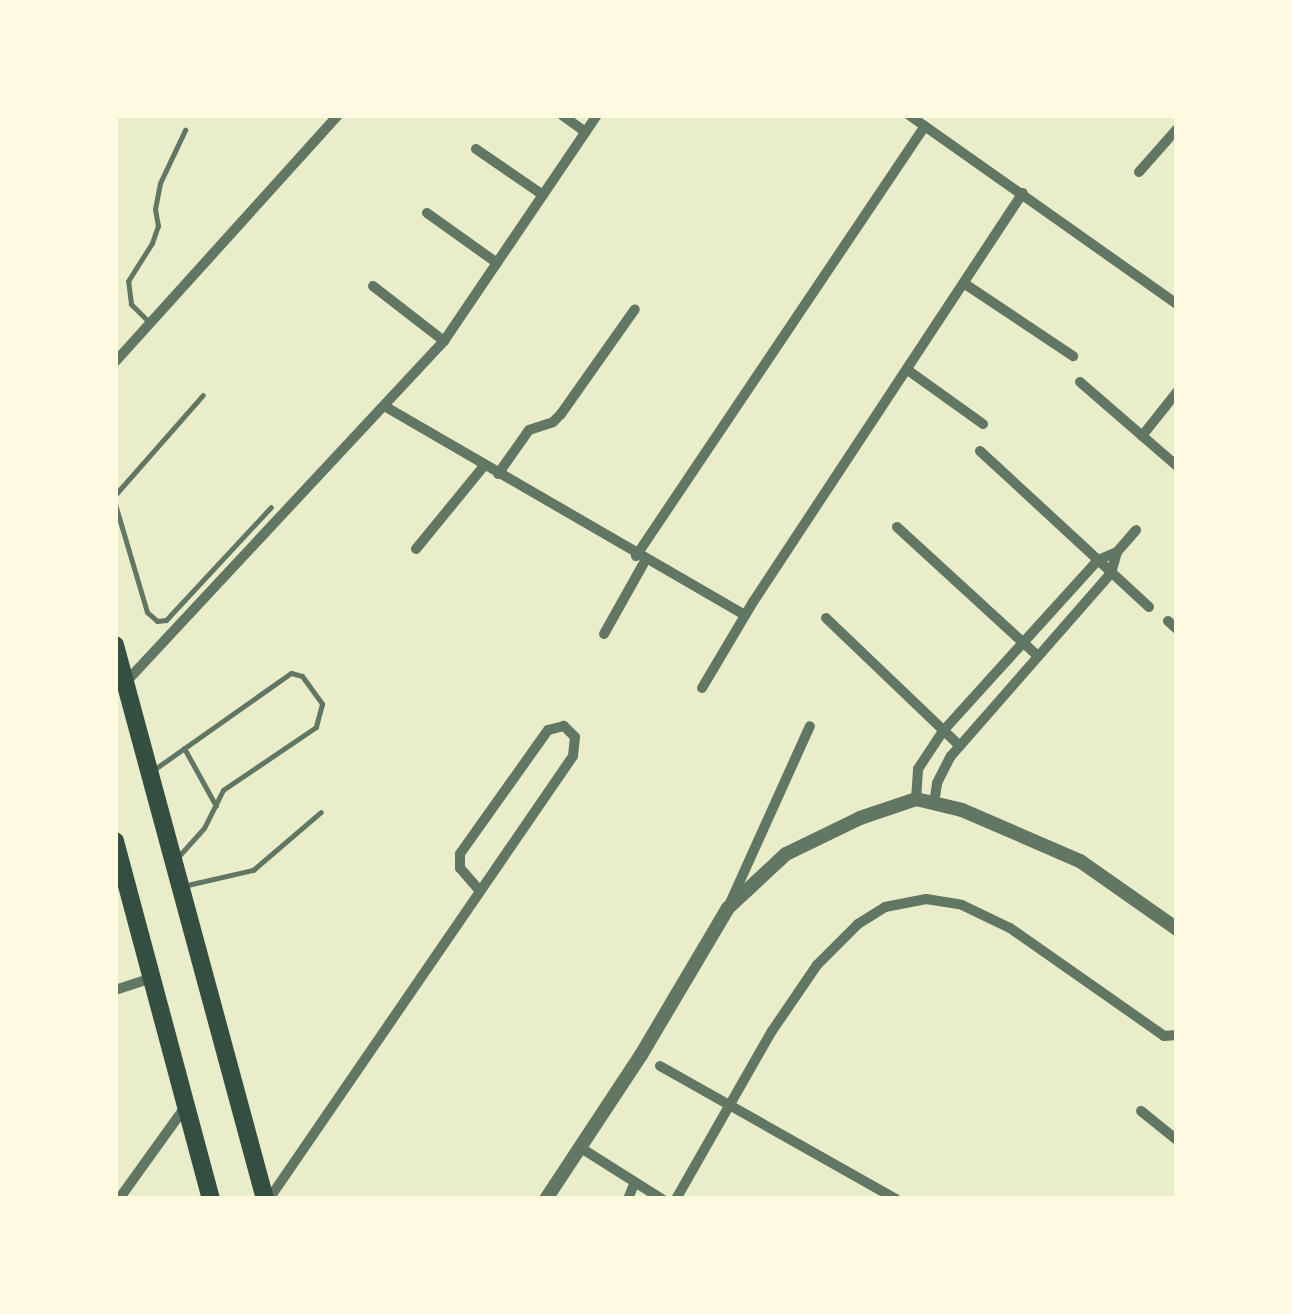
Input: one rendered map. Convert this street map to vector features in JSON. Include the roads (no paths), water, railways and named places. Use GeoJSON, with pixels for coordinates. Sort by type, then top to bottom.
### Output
{"type":"FeatureCollection","features":[{"type":"Feature","properties":{"kind":"main road"},"geometry":{"type":"LineString","coordinates":[[115,645],[267,1199]]}},
{"type":"Feature","properties":{"kind":"main road"},"geometry":{"type":"LineString","coordinates":[[115,842],[211,1199]]}},
{"type":"Feature","properties":{"kind":"street"},"geometry":{"type":"LineString","coordinates":[[115,362],[338,115]]}},
{"type":"Feature","properties":{"kind":"street"},"geometry":{"type":"LineString","coordinates":[[562,115],[586,132]]}},
{"type":"Feature","properties":{"kind":"street"},"geometry":{"type":"LineString","coordinates":[[125,682],[444,341],[597,115]]}},
{"type":"Feature","properties":{"kind":"street"},"geometry":{"type":"LineString","coordinates":[[909,115],[1177,304]]}},
{"type":"Feature","properties":{"kind":"street"},"geometry":{"type":"LineString","coordinates":[[604,634],[641,558],[925,126]]}},
{"type":"Feature","properties":{"kind":"street"},"geometry":{"type":"LineString","coordinates":[[1138,172],[1177,129]]}},
{"type":"Feature","properties":{"kind":"street"},"geometry":{"type":"LineString","coordinates":[[476,149],[543,194]]}},
{"type":"Feature","properties":{"kind":"street"},"geometry":{"type":"LineString","coordinates":[[702,688],[744,615],[1024,193]]}},
{"type":"Feature","properties":{"kind":"street"},"geometry":{"type":"LineString","coordinates":[[426,213],[496,264]]}},
{"type":"Feature","properties":{"kind":"street"},"geometry":{"type":"LineString","coordinates":[[965,284],[1073,356]]}},
{"type":"Feature","properties":{"kind":"street"},"geometry":{"type":"LineString","coordinates":[[373,286],[444,341]]}},
{"type":"Feature","properties":{"kind":"street"},"geometry":{"type":"LineString","coordinates":[[498,474],[529,430],[553,422],[561,414],[634,309]]}},
{"type":"Feature","properties":{"kind":"street"},"geometry":{"type":"LineString","coordinates":[[909,371],[983,424]]}},
{"type":"Feature","properties":{"kind":"street"},"geometry":{"type":"LineString","coordinates":[[1080,382],[1177,466]]}},
{"type":"Feature","properties":{"kind":"street"},"geometry":{"type":"LineString","coordinates":[[1142,436],[1177,392]]}},
{"type":"Feature","properties":{"kind":"street"},"geometry":{"type":"LineString","coordinates":[[386,407],[744,615]]}},
{"type":"Feature","properties":{"kind":"street"},"geometry":{"type":"LineString","coordinates":[[980,450],[1149,606]]}},
{"type":"Feature","properties":{"kind":"street"},"geometry":{"type":"LineString","coordinates":[[416,549],[484,466]]}},
{"type":"Feature","properties":{"kind":"street"},"geometry":{"type":"LineString","coordinates":[[896,527],[1038,656]]}},
{"type":"Feature","properties":{"kind":"street"},"geometry":{"type":"LineString","coordinates":[[934,803],[943,769],[960,746],[1111,573],[1117,552],[1136,530]]}},
{"type":"Feature","properties":{"kind":"street"},"geometry":{"type":"LineString","coordinates":[[916,798],[918,769],[942,731],[1098,560],[1117,552]]}},
{"type":"Feature","properties":{"kind":"street"},"geometry":{"type":"LineString","coordinates":[[826,618],[960,746]]}},
{"type":"Feature","properties":{"kind":"street"},"geometry":{"type":"LineString","coordinates":[[267,1199],[573,756],[575,737],[564,726],[548,730],[460,854],[460,868],[480,890]]}},
{"type":"Feature","properties":{"kind":"street"},"geometry":{"type":"LineString","coordinates":[[546,1199],[582,1148],[728,908],[810,726]]}},
{"type":"Feature","properties":{"kind":"street"},"geometry":{"type":"LineString","coordinates":[[728,908],[786,854],[860,818],[916,798],[1016,829],[1080,861],[1177,929]]}},
{"type":"Feature","properties":{"kind":"street"},"geometry":{"type":"LineString","coordinates":[[676,1199],[772,1031],[817,964],[858,924],[886,908],[926,900],[962,905],[1010,928],[1164,1036],[1177,1035]]}},
{"type":"Feature","properties":{"kind":"street"},"geometry":{"type":"LineString","coordinates":[[115,990],[151,978]]}},
{"type":"Feature","properties":{"kind":"street"},"geometry":{"type":"LineString","coordinates":[[660,1066],[896,1199]]}},
{"type":"Feature","properties":{"kind":"street"},"geometry":{"type":"LineString","coordinates":[[118,1199],[186,1106]]}},
{"type":"Feature","properties":{"kind":"street"},"geometry":{"type":"LineString","coordinates":[[1142,1112],[1177,1140]]}},
{"type":"Feature","properties":{"kind":"street"},"geometry":{"type":"LineString","coordinates":[[582,1148],[662,1199]]}},
{"type":"Feature","properties":{"kind":"street"},"geometry":{"type":"LineString","coordinates":[[628,1199],[635,1182]]}},
{"type":"Feature","properties":{"kind":"lane"},"geometry":{"type":"LineString","coordinates":[[150,323],[130,304],[128,281],[152,243],[158,226],[155,209],[160,183],[185,130]]}},
{"type":"Feature","properties":{"kind":"lane"},"geometry":{"type":"LineString","coordinates":[[115,495],[203,395]]}},
{"type":"Feature","properties":{"kind":"lane"},"geometry":{"type":"LineString","coordinates":[[115,504],[148,612],[156,621],[166,620],[271,507]]}},
{"type":"Feature","properties":{"kind":"lane"},"geometry":{"type":"LineString","coordinates":[[150,772],[291,673],[302,676],[322,704],[316,727],[223,790],[204,828],[174,861]]}},
{"type":"Feature","properties":{"kind":"lane"},"geometry":{"type":"LineString","coordinates":[[184,748],[216,806]]}},
{"type":"Feature","properties":{"kind":"lane"},"geometry":{"type":"LineString","coordinates":[[181,886],[253,870],[321,812]]}}]}
